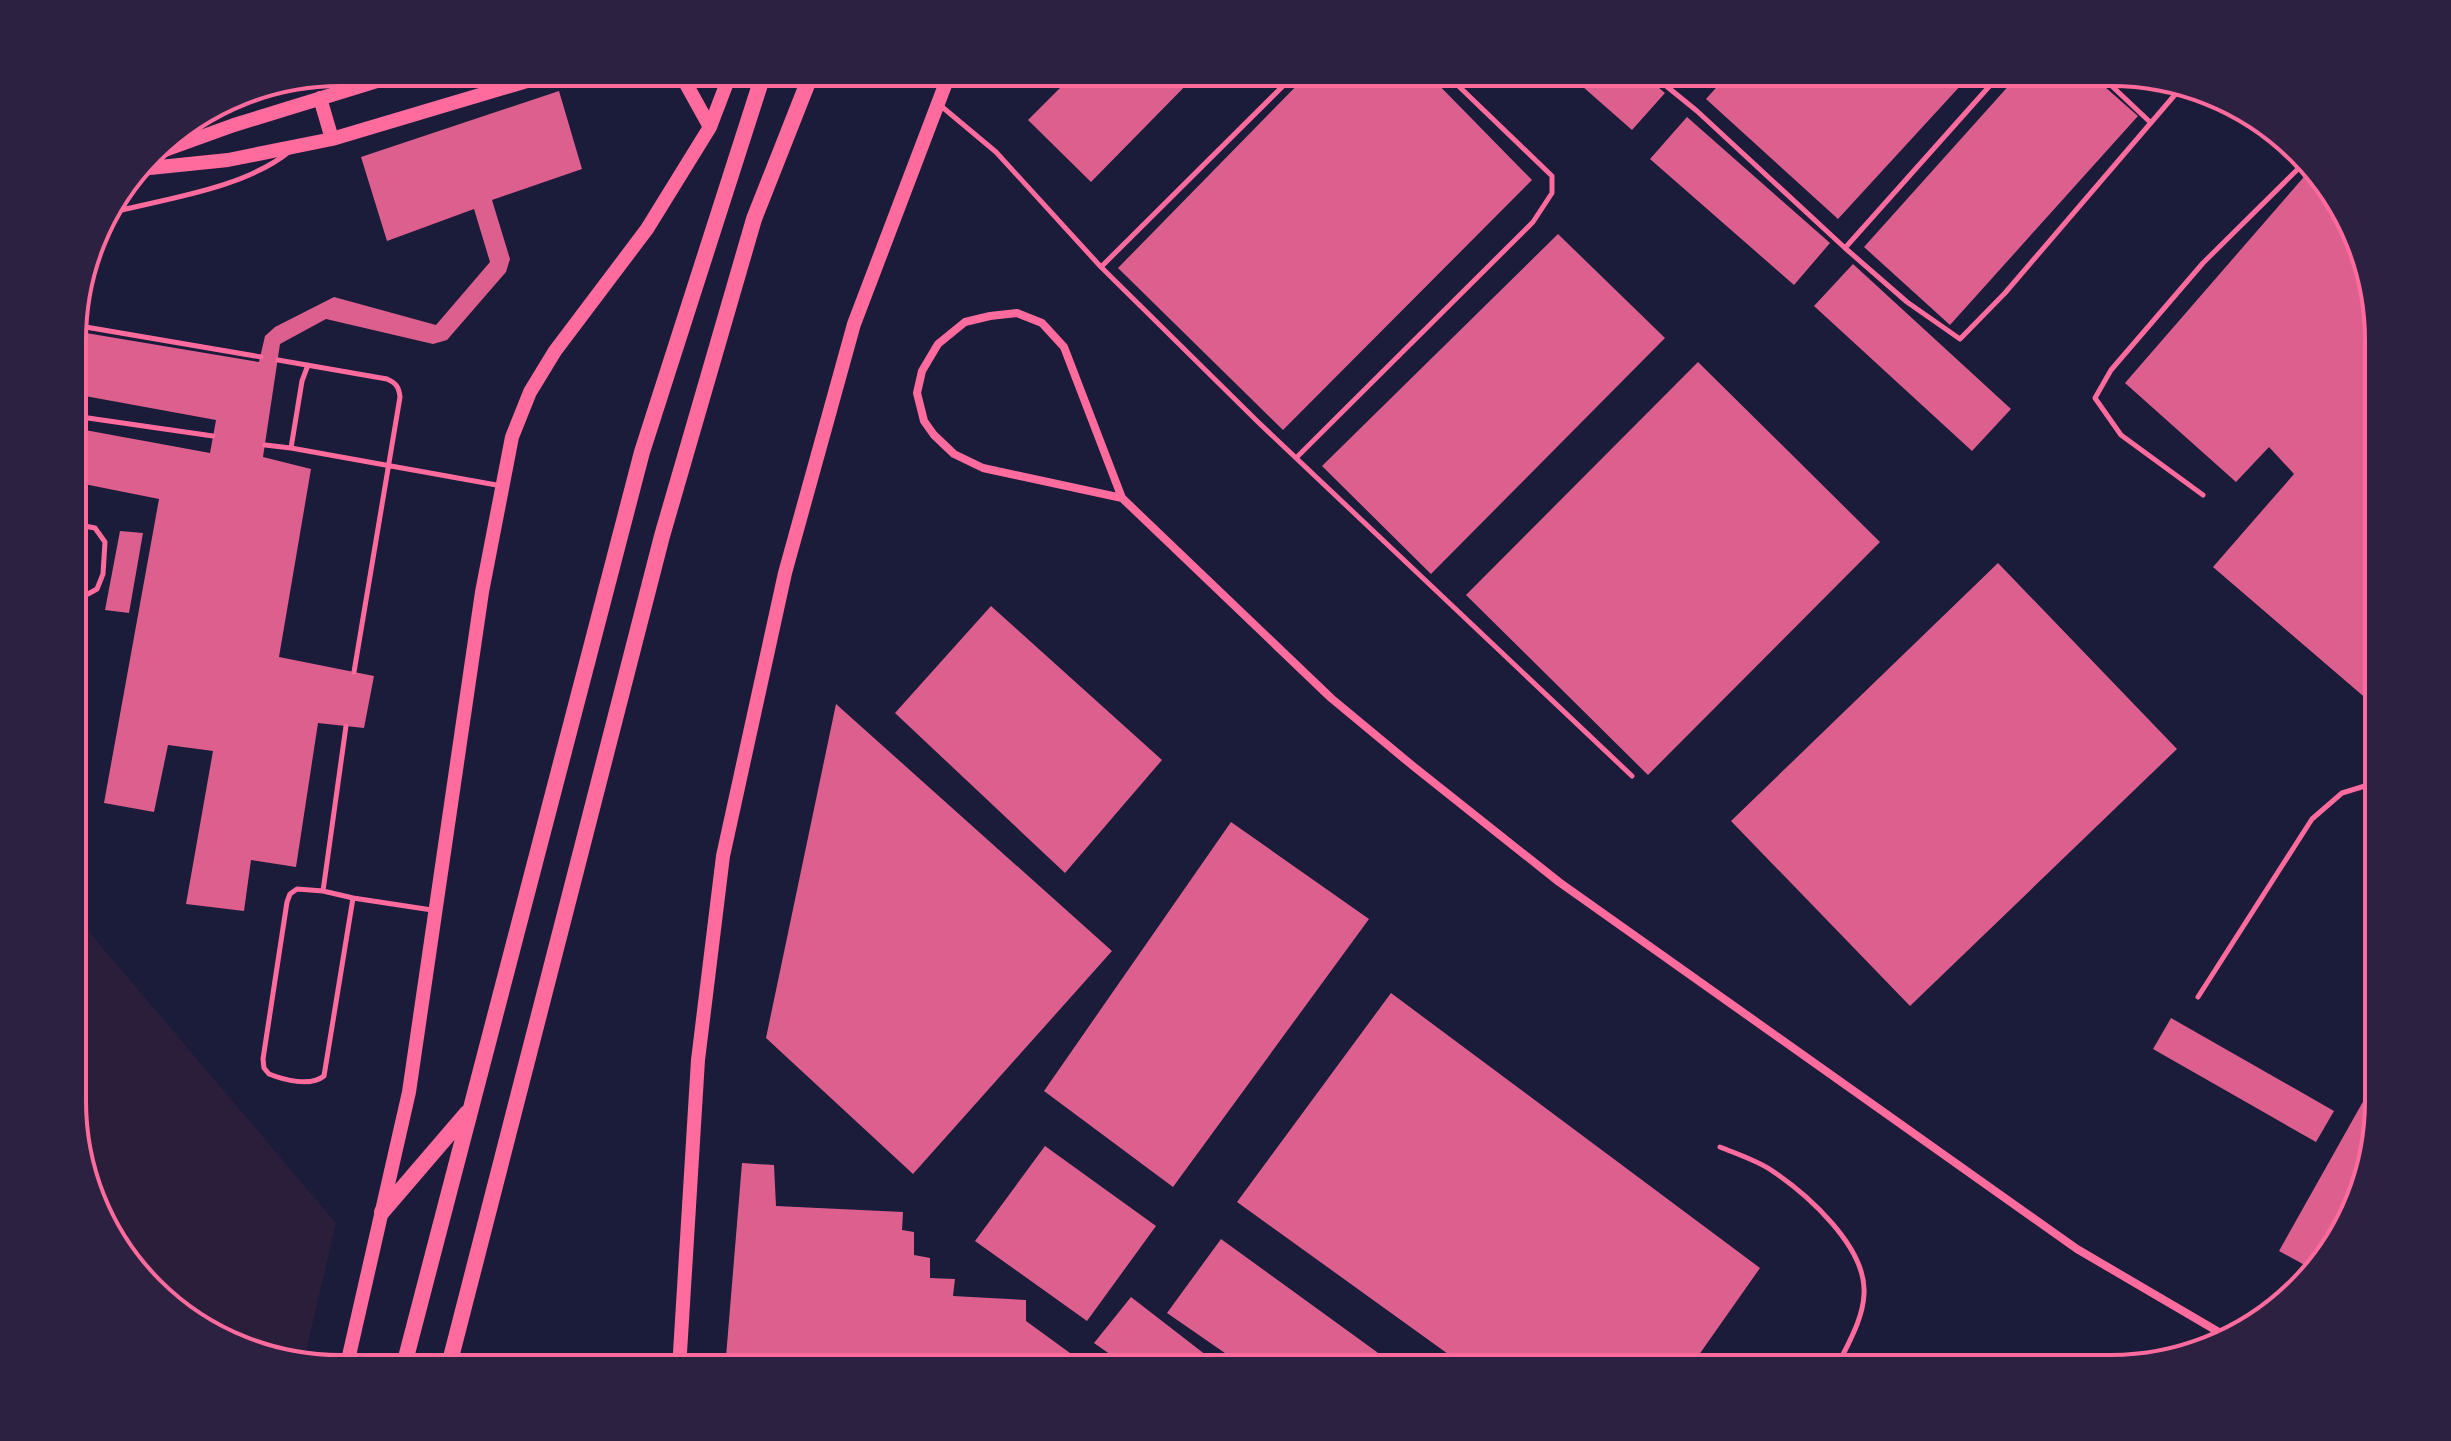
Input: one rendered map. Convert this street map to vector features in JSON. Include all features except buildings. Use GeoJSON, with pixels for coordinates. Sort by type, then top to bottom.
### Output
{"type":"FeatureCollection","features":[{"type":"Feature","properties":{"kind":"main road"},"geometry":{"type":"LineString","coordinates":[[407,1355],[642,452],[760,86]]}},
{"type":"Feature","properties":{"kind":"main road"},"geometry":{"type":"LineString","coordinates":[[452,1355],[662,536],[754,219],[806,86]]}},
{"type":"Feature","properties":{"kind":"main road"},"geometry":{"type":"LineString","coordinates":[[382,1212],[471,1109]]}},
{"type":"Feature","properties":{"kind":"street"},"geometry":{"type":"LineString","coordinates":[[175,147],[360,86]]}},
{"type":"Feature","properties":{"kind":"street"},"geometry":{"type":"LineString","coordinates":[[153,168],[228,160],[332,139],[510,86]]}},
{"type":"Feature","properties":{"kind":"street"},"geometry":{"type":"LineString","coordinates":[[687,86],[710,127]]}},
{"type":"Feature","properties":{"kind":"street"},"geometry":{"type":"LineString","coordinates":[[349,1355],[409,1092],[482,592],[512,437],[530,392],[555,351],[647,229],[710,127],[726,86]]}},
{"type":"Feature","properties":{"kind":"street"},"geometry":{"type":"LineString","coordinates":[[680,1355],[698,1060],[723,856],[785,573],[854,324],[945,86]]}},
{"type":"Feature","properties":{"kind":"street"},"geometry":{"type":"LineString","coordinates":[[320,98],[332,139]]}},
{"type":"Feature","properties":{"kind":"street"},"geometry":{"type":"LineString","coordinates":[[1122,498],[983,468],[954,454],[924,421],[917,393],[922,371],[938,344],[965,322],[990,316],[1017,313],[1042,323],[1064,347],[1122,498],[1331,698],[1559,882],[2077,1249],[2217,1331]]}},
{"type":"Feature","properties":{"kind":"lane"},"geometry":{"type":"LineString","coordinates":[[1101,267],[1283,86]]}},
{"type":"Feature","properties":{"kind":"lane"},"geometry":{"type":"LineString","coordinates":[[1296,458],[1533,222],[1552,193],[1552,176],[1459,86]]}},
{"type":"Feature","properties":{"kind":"lane"},"geometry":{"type":"LineString","coordinates":[[1666,86],[1907,302],[1960,339],[2005,293],[2175,95]]}},
{"type":"Feature","properties":{"kind":"lane"},"geometry":{"type":"LineString","coordinates":[[1845,248],[1990,86]]}},
{"type":"Feature","properties":{"kind":"lane"},"geometry":{"type":"LineString","coordinates":[[2112,86],[2151,123]]}},
{"type":"Feature","properties":{"kind":"lane"},"geometry":{"type":"LineString","coordinates":[[938,103],[996,152],[1101,267],[1296,458],[1632,776]]}},
{"type":"Feature","properties":{"kind":"lane"},"geometry":{"type":"LineString","coordinates":[[123,210],[244,179],[277,162],[297,146]]}},
{"type":"Feature","properties":{"kind":"lane"},"geometry":{"type":"LineString","coordinates":[[2203,495],[2121,435],[2095,398],[2111,370],[2203,263],[2298,168]]}},
{"type":"Feature","properties":{"kind":"lane"},"geometry":{"type":"LineString","coordinates":[[87,327],[261,357]]}},
{"type":"Feature","properties":{"kind":"lane"},"geometry":{"type":"LineString","coordinates":[[278,360],[387,379],[399,389],[354,672]]}},
{"type":"Feature","properties":{"kind":"lane"},"geometry":{"type":"LineString","coordinates":[[291,448],[302,381],[308,365]]}},
{"type":"Feature","properties":{"kind":"lane"},"geometry":{"type":"LineString","coordinates":[[86,418],[213,436]]}},
{"type":"Feature","properties":{"kind":"lane"},"geometry":{"type":"LineString","coordinates":[[265,445],[503,486]]}},
{"type":"Feature","properties":{"kind":"lane"},"geometry":{"type":"LineString","coordinates":[[86,526],[95,528],[105,542],[103,574],[97,589],[86,594]]}},
{"type":"Feature","properties":{"kind":"lane"},"geometry":{"type":"LineString","coordinates":[[323,891],[346,726]]}},
{"type":"Feature","properties":{"kind":"lane"},"geometry":{"type":"LineString","coordinates":[[2198,997],[2312,819],[2342,793],[2364,786]]}},
{"type":"Feature","properties":{"kind":"lane"},"geometry":{"type":"LineString","coordinates":[[353,898],[324,1076],[309,1082],[269,1074],[264,1068],[263,1059],[290,894],[297,889],[323,891],[435,910]]}},
{"type":"Feature","properties":{"kind":"lane"},"geometry":{"type":"LineString","coordinates":[[1720,1147],[1768,1168],[1804,1194],[1848,1244],[1861,1266],[1865,1291],[1862,1310],[1843,1354]]}},
{"type":"Feature","properties":{"kind":"shaded area"},"geometry":{"type":"Polygon","coordinates":[[[86,928],[336,1223],[306,1353],[243,1336],[213,1321],[185,1303],[138,1256],[112,1213],[99,1183],[88,1134],[86,928]]]}}]}
